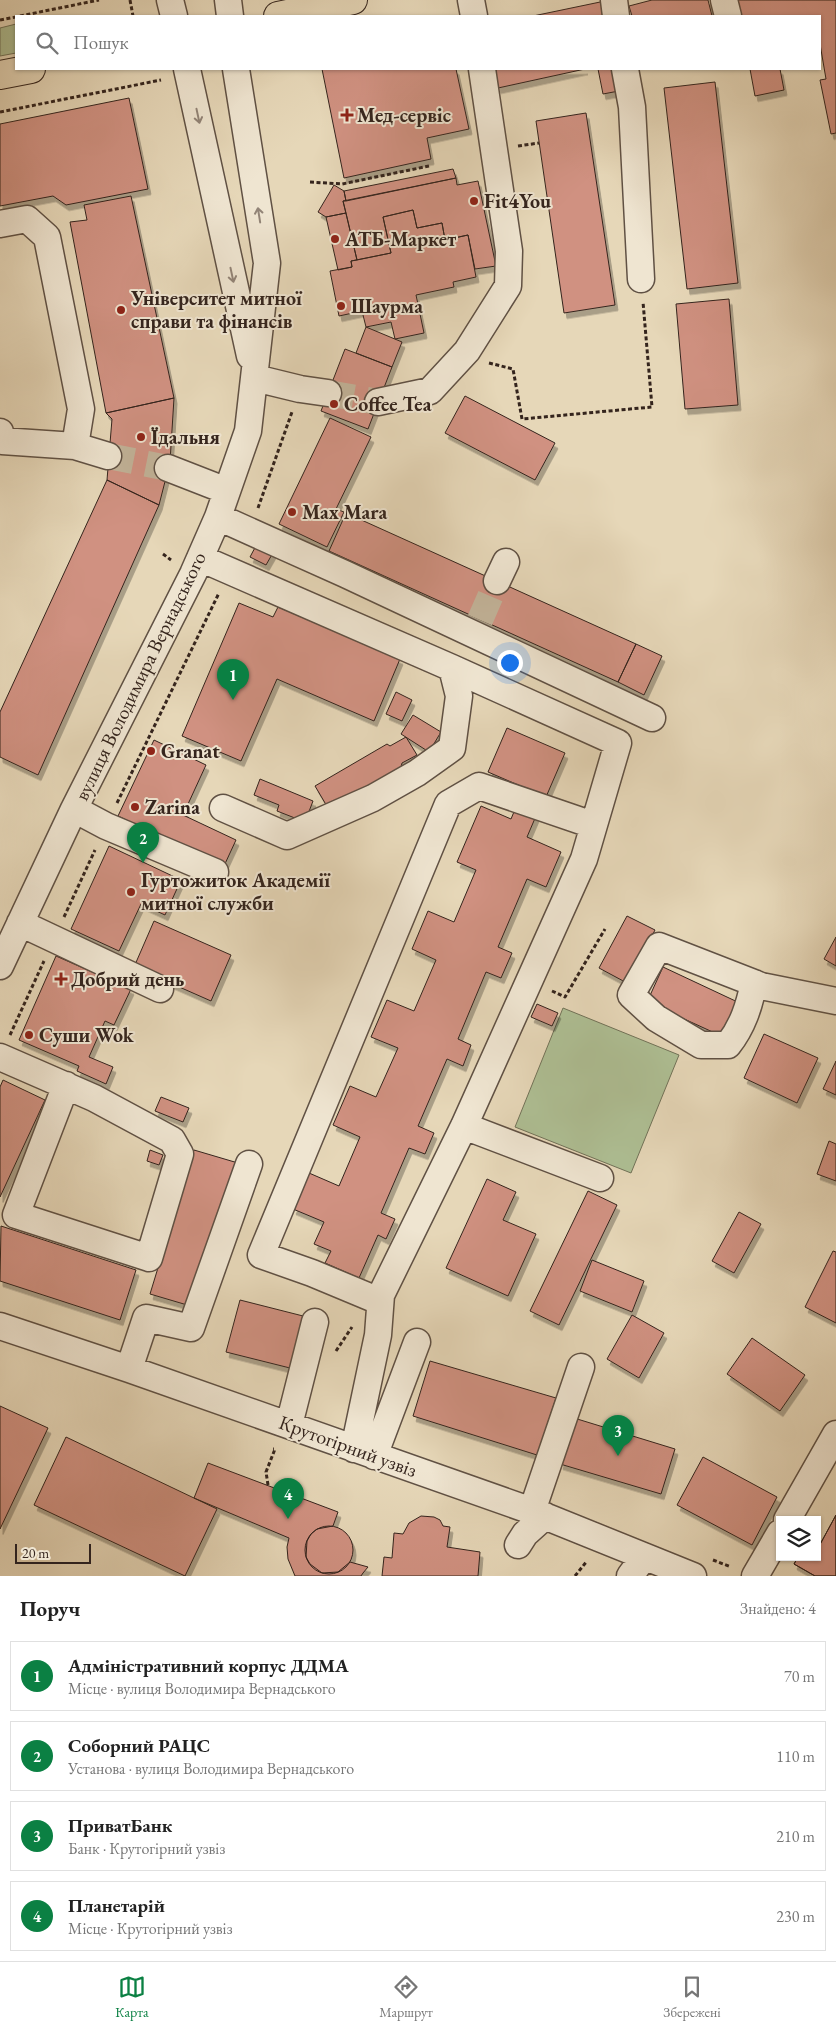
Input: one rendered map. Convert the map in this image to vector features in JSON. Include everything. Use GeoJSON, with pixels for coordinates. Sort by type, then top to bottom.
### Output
{"type":"FeatureCollection","features":[{"type":"Feature","properties":{"kind":"main road"},"geometry":{"type":"LineString","coordinates":[[283,15],[353,0]]}},
{"type":"Feature","properties":{"kind":"main road"},"geometry":{"type":"LineString","coordinates":[[0,75],[26,70]]}},
{"type":"Feature","properties":{"kind":"street"},"geometry":{"type":"LineString","coordinates":[[170,0],[174,15]]}},
{"type":"Feature","properties":{"kind":"street"},"geometry":{"type":"LineString","coordinates":[[228,0],[230,15]]}},
{"type":"Feature","properties":{"kind":"street"},"geometry":{"type":"LineString","coordinates":[[471,0],[474,15]]}},
{"type":"Feature","properties":{"kind":"street"},"geometry":{"type":"LineString","coordinates":[[614,0],[616,15]]}},
{"type":"Feature","properties":{"kind":"street"},"geometry":{"type":"LineString","coordinates":[[724,0],[728,15]]}},
{"type":"Feature","properties":{"kind":"street","name":"вулиця Володимира Вернадського"},"geometry":{"type":"LineString","coordinates":[[187,70],[255,378]]}},
{"type":"Feature","properties":{"kind":"street","name":"вулиця Володимира Вернадського"},"geometry":{"type":"LineString","coordinates":[[0,966],[74,809],[200,558],[218,517],[248,431],[267,263],[236,70]]}},
{"type":"Feature","properties":{"kind":"street"},"geometry":{"type":"LineString","coordinates":[[378,402],[430,391],[466,351],[508,286],[509,251],[482,70]]}},
{"type":"Feature","properties":{"kind":"street"},"geometry":{"type":"LineString","coordinates":[[625,70],[632,107],[641,279]]}},
{"type":"Feature","properties":{"kind":"street"},"geometry":{"type":"LineString","coordinates":[[0,224],[27,219],[47,237],[82,409],[75,446]]}},
{"type":"Feature","properties":{"kind":"street"},"geometry":{"type":"LineString","coordinates":[[255,378],[300,389],[328,393]]}},
{"type":"Feature","properties":{"kind":"street"},"geometry":{"type":"LineString","coordinates":[[0,432],[2,441],[75,446],[108,456]]}},
{"type":"Feature","properties":{"kind":"street"},"geometry":{"type":"LineString","coordinates":[[168,468],[227,491]]}},
{"type":"Feature","properties":{"kind":"street"},"geometry":{"type":"LineString","coordinates":[[218,517],[477,627],[644,714],[618,743],[584,859],[464,1126],[380,1305],[378,1335],[364,1400],[364,1452]]}},
{"type":"Feature","properties":{"kind":"street"},"geometry":{"type":"LineString","coordinates":[[200,558],[618,743]]}},
{"type":"Feature","properties":{"kind":"street"},"geometry":{"type":"LineString","coordinates":[[223,808],[287,836],[373,798],[417,773],[452,748],[460,696],[452,668]]}},
{"type":"Feature","properties":{"kind":"street"},"geometry":{"type":"LineString","coordinates":[[380,1305],[372,1298],[312,1273],[261,1255],[448,804],[480,786],[593,826]]}},
{"type":"Feature","properties":{"kind":"street"},"geometry":{"type":"LineString","coordinates":[[74,809],[106,826],[214,872]]}},
{"type":"Feature","properties":{"kind":"street"},"geometry":{"type":"LineString","coordinates":[[20,923],[160,989]]}},
{"type":"Feature","properties":{"kind":"street"},"geometry":{"type":"LineString","coordinates":[[754,983],[749,1008],[738,1032],[728,1045],[702,1045],[656,1018],[630,995],[659,946],[754,983],[836,1001]]}},
{"type":"Feature","properties":{"kind":"street"},"geometry":{"type":"LineString","coordinates":[[4,1047],[66,1085],[172,1140],[180,1154],[149,1258],[16,1215],[66,1085]]}},
{"type":"Feature","properties":{"kind":"street"},"geometry":{"type":"LineString","coordinates":[[464,1126],[600,1178]]}},
{"type":"Feature","properties":{"kind":"street"},"geometry":{"type":"LineString","coordinates":[[129,1369],[146,1318],[191,1328],[249,1164]]}},
{"type":"Feature","properties":{"kind":"street"},"geometry":{"type":"LineString","coordinates":[[288,1425],[315,1322]]}},
{"type":"Feature","properties":{"kind":"street","name":"Крутогірний узвіз"},"geometry":{"type":"LineString","coordinates":[[0,1326],[129,1369],[538,1513],[637,1566],[693,1576]]}},
{"type":"Feature","properties":{"kind":"street"},"geometry":{"type":"LineString","coordinates":[[364,1452],[417,1342]]}},
{"type":"Feature","properties":{"kind":"street"},"geometry":{"type":"LineString","coordinates":[[518,1545],[538,1513],[581,1367]]}},
{"type":"Feature","properties":{"kind":"street"},"geometry":{"type":"LineString","coordinates":[[789,1516],[836,1434]]}},
{"type":"Feature","properties":{"kind":"street"},"geometry":{"type":"LineString","coordinates":[[755,1576],[776,1540]]}},
{"type":"Feature","properties":{"kind":"path"},"geometry":{"type":"LineString","coordinates":[[27,15],[98,0]]}},
{"type":"Feature","properties":{"kind":"path"},"geometry":{"type":"LineString","coordinates":[[130,0],[133,15]]}},
{"type":"Feature","properties":{"kind":"path"},"geometry":{"type":"LineString","coordinates":[[0,20],[15,18]]}},
{"type":"Feature","properties":{"kind":"path"},"geometry":{"type":"LineString","coordinates":[[0,112],[161,80]]}},
{"type":"Feature","properties":{"kind":"path"},"geometry":{"type":"LineString","coordinates":[[310,182],[342,184],[429,166]]}},
{"type":"Feature","properties":{"kind":"path"},"geometry":{"type":"LineString","coordinates":[[513,369],[522,419],[652,407],[641,279]]}},
{"type":"Feature","properties":{"kind":"path"},"geometry":{"type":"LineString","coordinates":[[250,530],[300,389]]}},
{"type":"Feature","properties":{"kind":"path"},"geometry":{"type":"LineString","coordinates":[[4,1047],[106,826],[230,572]]}},
{"type":"Feature","properties":{"kind":"path"},"geometry":{"type":"LineString","coordinates":[[565,997],[604,930]]}},
{"type":"Feature","properties":{"kind":"path"},"geometry":{"type":"LineString","coordinates":[[266,1446],[275,1450],[266,1472],[268,1485]]}},
{"type":"Feature","properties":{"kind":"path"},"geometry":{"type":"LineString","coordinates":[[575,1576],[587,1561]]}},
{"type":"Feature","properties":{"kind":"green space"},"geometry":{"type":"Polygon","coordinates":[[[15,24],[15,53],[0,56],[0,28],[15,24]]]}},
{"type":"Feature","properties":{"kind":"green space"},"geometry":{"type":"Polygon","coordinates":[[[563,1008],[679,1055],[631,1173],[515,1127],[563,1008]]]}},
{"type":"Feature","properties":{"kind":"building"},"geometry":{"type":"Polygon","coordinates":[[[652,0],[708,0],[712,15],[632,15],[629,6],[652,0]]]}},
{"type":"Feature","properties":{"kind":"building"},"geometry":{"type":"Polygon","coordinates":[[[738,0],[836,0],[836,133],[831,134],[820,80],[826,79],[821,50],[821,15],[741,15],[738,0]]]}},
{"type":"Feature","properties":{"kind":"building"},"geometry":{"type":"Polygon","coordinates":[[[605,1],[608,15],[538,15],[605,1]]]}},
{"type":"Feature","properties":{"kind":"building"},"geometry":{"type":"Polygon","coordinates":[[[322,70],[456,70],[469,129],[427,138],[431,159],[344,178],[322,70]]]}},
{"type":"Feature","properties":{"kind":"building"},"geometry":{"type":"Polygon","coordinates":[[[494,70],[580,70],[498,88],[494,70]]]}},
{"type":"Feature","properties":{"kind":"building"},"geometry":{"type":"Polygon","coordinates":[[[598,70],[619,70],[624,90],[603,94],[598,70]]]}},
{"type":"Feature","properties":{"kind":"building"},"geometry":{"type":"Polygon","coordinates":[[[750,70],[780,70],[784,90],[755,96],[750,70]]]}},
{"type":"Feature","properties":{"kind":"building"},"geometry":{"type":"Polygon","coordinates":[[[715,82],[738,283],[687,289],[664,88],[715,82]]]}},
{"type":"Feature","properties":{"kind":"building"},"geometry":{"type":"Polygon","coordinates":[[[129,98],[148,189],[66,205],[53,196],[0,206],[0,124],[129,98]]]}},
{"type":"Feature","properties":{"kind":"building"},"geometry":{"type":"Polygon","coordinates":[[[586,113],[615,305],[564,313],[536,121],[586,113]]]}},
{"type":"Feature","properties":{"kind":"building"},"geometry":{"type":"Polygon","coordinates":[[[453,169],[456,178],[346,201],[344,191],[453,169]]]}},
{"type":"Feature","properties":{"kind":"building"},"geometry":{"type":"Polygon","coordinates":[[[456,178],[457,185],[478,181],[496,266],[475,269],[468,235],[445,240],[442,223],[417,228],[413,210],[383,217],[391,253],[357,260],[343,201],[456,178]]]}},
{"type":"Feature","properties":{"kind":"building"},"geometry":{"type":"Polygon","coordinates":[[[334,185],[344,191],[346,201],[343,201],[346,213],[326,217],[318,212],[334,185]]]}},
{"type":"Feature","properties":{"kind":"building","name":"Університет митної справи та фінансів"},"geometry":{"type":"Polygon","coordinates":[[[131,196],[174,398],[106,413],[70,222],[87,220],[84,205],[131,196]]]}},
{"type":"Feature","properties":{"kind":"building"},"geometry":{"type":"Polygon","coordinates":[[[413,210],[417,228],[442,223],[445,240],[468,235],[476,277],[453,282],[454,287],[416,295],[424,333],[395,339],[391,322],[366,327],[362,311],[339,316],[330,271],[352,267],[351,261],[391,253],[383,217],[413,210]]]}},
{"type":"Feature","properties":{"kind":"building"},"geometry":{"type":"Polygon","coordinates":[[[346,213],[357,260],[351,261],[352,267],[338,270],[326,217],[346,213]]]}},
{"type":"Feature","properties":{"kind":"building"},"geometry":{"type":"Polygon","coordinates":[[[729,299],[738,405],[685,409],[676,304],[729,299]]]}},
{"type":"Feature","properties":{"kind":"building"},"geometry":{"type":"Polygon","coordinates":[[[366,327],[402,342],[392,367],[356,353],[366,327]]]}},
{"type":"Feature","properties":{"kind":"building"},"geometry":{"type":"Polygon","coordinates":[[[345,349],[392,367],[368,429],[321,411],[345,349]]]}},
{"type":"Feature","properties":{"kind":"building"},"geometry":{"type":"Polygon","coordinates":[[[465,396],[555,443],[535,480],[445,433],[465,396]]]}},
{"type":"Feature","properties":{"kind":"building","name":"Їдальня"},"geometry":{"type":"Polygon","coordinates":[[[174,398],[170,462],[159,505],[107,480],[112,419],[106,413],[174,398]]]}},
{"type":"Feature","properties":{"kind":"building"},"geometry":{"type":"Polygon","coordinates":[[[330,418],[371,437],[336,509],[344,512],[327,547],[279,524],[330,418]]]}},
{"type":"Feature","properties":{"kind":"building"},"geometry":{"type":"Polygon","coordinates":[[[107,480],[159,505],[38,775],[0,757],[0,712],[107,480]]]}},
{"type":"Feature","properties":{"kind":"building"},"geometry":{"type":"Polygon","coordinates":[[[346,513],[636,644],[618,682],[329,551],[346,513]]]}},
{"type":"Feature","properties":{"kind":"building"},"geometry":{"type":"Polygon","coordinates":[[[258,542],[274,551],[266,565],[250,557],[258,542]]]}},
{"type":"Feature","properties":{"kind":"building"},"geometry":{"type":"Polygon","coordinates":[[[239,603],[273,617],[278,607],[400,659],[374,721],[277,679],[241,761],[182,736],[239,603]]]}},
{"type":"Feature","properties":{"kind":"building"},"geometry":{"type":"Polygon","coordinates":[[[636,644],[662,656],[644,695],[618,682],[636,644]]]}},
{"type":"Feature","properties":{"kind":"building"},"geometry":{"type":"Polygon","coordinates":[[[396,692],[412,700],[402,721],[386,714],[396,692]]]}},
{"type":"Feature","properties":{"kind":"building"},"geometry":{"type":"Polygon","coordinates":[[[413,715],[441,732],[429,752],[401,734],[413,715]]]}},
{"type":"Feature","properties":{"kind":"building"},"geometry":{"type":"Polygon","coordinates":[[[507,728],[565,753],[546,797],[488,772],[507,728]]]}},
{"type":"Feature","properties":{"kind":"building"},"geometry":{"type":"Polygon","coordinates":[[[406,737],[417,755],[402,763],[401,767],[328,808],[315,786],[387,744],[390,746],[406,737]]]}},
{"type":"Feature","properties":{"kind":"building"},"geometry":{"type":"Polygon","coordinates":[[[154,740],[206,765],[183,815],[236,840],[224,866],[118,816],[154,740]]]}},
{"type":"Feature","properties":{"kind":"building"},"geometry":{"type":"Polygon","coordinates":[[[260,779],[313,801],[305,822],[277,811],[279,805],[254,795],[260,779]]]}},
{"type":"Feature","properties":{"kind":"building"},"geometry":{"type":"Polygon","coordinates":[[[481,806],[511,819],[516,807],[536,816],[527,837],[561,852],[546,887],[527,879],[498,947],[512,953],[501,978],[486,972],[458,1039],[471,1045],[463,1066],[447,1059],[418,1126],[434,1133],[425,1154],[409,1148],[381,1213],[395,1219],[386,1239],[378,1235],[359,1278],[325,1263],[331,1251],[314,1244],[324,1222],[293,1209],[309,1173],[339,1186],[360,1137],[333,1125],[350,1086],[376,1097],[398,1048],[371,1037],[387,1000],[414,1011],[436,960],[412,949],[428,911],[454,922],[476,870],[457,862],[481,806]]]}},
{"type":"Feature","properties":{"kind":"building","name":"Гуртожиток Академії митної служби"},"geometry":{"type":"Polygon","coordinates":[[[109,846],[181,880],[165,915],[141,904],[119,951],[71,929],[109,846]]]}},
{"type":"Feature","properties":{"kind":"building"},"geometry":{"type":"Polygon","coordinates":[[[627,916],[655,930],[627,983],[599,968],[627,916]]]}},
{"type":"Feature","properties":{"kind":"building"},"geometry":{"type":"Polygon","coordinates":[[[154,921],[231,955],[211,1001],[134,967],[154,921]]]}},
{"type":"Feature","properties":{"kind":"building"},"geometry":{"type":"Polygon","coordinates":[[[836,937],[836,966],[824,959],[836,937]]]}},
{"type":"Feature","properties":{"kind":"building"},"geometry":{"type":"Polygon","coordinates":[[[56,956],[131,989],[114,1025],[105,1021],[89,1057],[113,1067],[106,1084],[77,1071],[79,1066],[19,1040],[56,956]]]}},
{"type":"Feature","properties":{"kind":"building"},"geometry":{"type":"Polygon","coordinates":[[[663,967],[744,1005],[728,1039],[647,1002],[663,967]]]}},
{"type":"Feature","properties":{"kind":"building"},"geometry":{"type":"Polygon","coordinates":[[[537,1004],[558,1013],[552,1026],[531,1017],[537,1004]]]}},
{"type":"Feature","properties":{"kind":"building"},"geometry":{"type":"Polygon","coordinates":[[[764,1034],[818,1058],[797,1103],[744,1078],[764,1034]]]}},
{"type":"Feature","properties":{"kind":"building"},"geometry":{"type":"Polygon","coordinates":[[[836,1061],[836,1095],[823,1089],[836,1061]]]}},
{"type":"Feature","properties":{"kind":"building"},"geometry":{"type":"Polygon","coordinates":[[[3,1080],[45,1100],[0,1197],[0,1087],[3,1080]]]}},
{"type":"Feature","properties":{"kind":"building"},"geometry":{"type":"Polygon","coordinates":[[[161,1097],[189,1108],[183,1122],[155,1111],[161,1097]]]}},
{"type":"Feature","properties":{"kind":"building"},"geometry":{"type":"Polygon","coordinates":[[[829,1141],[836,1144],[836,1181],[817,1174],[829,1141]]]}},
{"type":"Feature","properties":{"kind":"building"},"geometry":{"type":"Polygon","coordinates":[[[150,1150],[163,1155],[159,1165],[147,1161],[150,1150]]]}},
{"type":"Feature","properties":{"kind":"building"},"geometry":{"type":"Polygon","coordinates":[[[194,1150],[238,1163],[194,1307],[150,1294],[194,1150]]]}},
{"type":"Feature","properties":{"kind":"building"},"geometry":{"type":"Polygon","coordinates":[[[487,1179],[516,1192],[503,1220],[536,1234],[508,1296],[446,1268],[487,1179]]]}},
{"type":"Feature","properties":{"kind":"building"},"geometry":{"type":"Polygon","coordinates":[[[588,1191],[617,1205],[559,1325],[530,1311],[588,1191]]]}},
{"type":"Feature","properties":{"kind":"building"},"geometry":{"type":"Polygon","coordinates":[[[739,1212],[761,1224],[734,1273],[712,1261],[739,1212]]]}},
{"type":"Feature","properties":{"kind":"building"},"geometry":{"type":"Polygon","coordinates":[[[1,1226],[136,1270],[120,1320],[0,1281],[1,1226]]]}},
{"type":"Feature","properties":{"kind":"building"},"geometry":{"type":"Polygon","coordinates":[[[833,1251],[836,1252],[836,1323],[805,1307],[833,1251]]]}},
{"type":"Feature","properties":{"kind":"building"},"geometry":{"type":"Polygon","coordinates":[[[592,1260],[644,1281],[632,1312],[580,1291],[592,1260]]]}},
{"type":"Feature","properties":{"kind":"building"},"geometry":{"type":"Polygon","coordinates":[[[240,1300],[307,1317],[294,1369],[226,1352],[240,1300]]]}},
{"type":"Feature","properties":{"kind":"building"},"geometry":{"type":"Polygon","coordinates":[[[632,1315],[664,1333],[639,1378],[607,1359],[632,1315]]]}},
{"type":"Feature","properties":{"kind":"building"},"geometry":{"type":"Polygon","coordinates":[[[752,1338],[805,1375],[780,1411],[727,1374],[752,1338]]]}},
{"type":"Feature","properties":{"kind":"building"},"geometry":{"type":"Polygon","coordinates":[[[430,1361],[556,1398],[537,1455],[413,1416],[430,1361]]]}},
{"type":"Feature","properties":{"kind":"building"},"geometry":{"type":"Polygon","coordinates":[[[0,1406],[48,1428],[0,1529],[0,1406]]]}},
{"type":"Feature","properties":{"kind":"building"},"geometry":{"type":"Polygon","coordinates":[[[574,1418],[675,1449],[661,1494],[560,1464],[574,1418]]]}},
{"type":"Feature","properties":{"kind":"building"},"geometry":{"type":"Polygon","coordinates":[[[66,1437],[217,1509],[185,1576],[34,1505],[66,1437]]]}},
{"type":"Feature","properties":{"kind":"building"},"geometry":{"type":"Polygon","coordinates":[[[703,1457],[777,1497],[752,1545],[677,1505],[703,1457]]]}},
{"type":"Feature","properties":{"kind":"building"},"geometry":{"type":"Polygon","coordinates":[[[208,1463],[338,1512],[333,1526],[317,1529],[307,1541],[306,1557],[310,1564],[322,1573],[338,1572],[350,1562],[368,1567],[361,1576],[295,1576],[288,1559],[287,1547],[289,1538],[194,1498],[208,1463]]]}},
{"type":"Feature","properties":{"kind":"building"},"geometry":{"type":"Polygon","coordinates":[[[836,1515],[836,1576],[815,1576],[794,1564],[796,1561],[821,1561],[821,1543],[836,1515]]]}},
{"type":"Feature","properties":{"kind":"building"},"geometry":{"type":"Polygon","coordinates":[[[836,1515],[836,1576],[815,1576],[794,1564],[796,1561],[821,1561],[821,1543],[836,1515]]]}},
{"type":"Feature","properties":{"kind":"building"},"geometry":{"type":"Polygon","coordinates":[[[421,1516],[434,1517],[440,1520],[443,1526],[450,1527],[447,1547],[480,1552],[478,1576],[382,1576],[384,1557],[392,1558],[394,1533],[403,1534],[409,1523],[421,1516]]]}},
{"type":"Feature","properties":{"kind":"building"},"geometry":{"type":"Polygon","coordinates":[[[329,1526],[338,1528],[346,1533],[351,1541],[353,1550],[351,1559],[346,1567],[338,1572],[329,1574],[320,1572],[312,1567],[307,1559],[305,1550],[307,1541],[312,1533],[320,1528],[329,1526]]]}},
{"type":"Feature","properties":{"kind":"tunnel"},"geometry":{"type":"LineString","coordinates":[[328,393],[378,402]]}},
{"type":"Feature","properties":{"kind":"tunnel"},"geometry":{"type":"LineString","coordinates":[[108,456],[168,468]]}},
{"type":"Feature","properties":{"kind":"tunnel"},"geometry":{"type":"LineString","coordinates":[[480,620],[497,581]]}},
{"type":"Feature","properties":{"kind":"place","name":"Мед-сервіс"},"geometry":{"type":"Point","coordinates":[347,115]}},
{"type":"Feature","properties":{"kind":"place","name":"Fit4You"},"geometry":{"type":"Point","coordinates":[474,201]}},
{"type":"Feature","properties":{"kind":"place","name":"АТБ-Маркет"},"geometry":{"type":"Point","coordinates":[335,239]}},
{"type":"Feature","properties":{"kind":"place","name":"Шаурма"},"geometry":{"type":"Point","coordinates":[341,306]}},
{"type":"Feature","properties":{"kind":"place","name":"Університет митної справи та фінансів"},"geometry":{"type":"Point","coordinates":[121,310]}},
{"type":"Feature","properties":{"kind":"place","name":"Coffee Tea"},"geometry":{"type":"Point","coordinates":[334,404]}},
{"type":"Feature","properties":{"kind":"place","name":"Їдальня"},"geometry":{"type":"Point","coordinates":[141,437]}},
{"type":"Feature","properties":{"kind":"place","name":"Max Mara"},"geometry":{"type":"Point","coordinates":[292,512]}},
{"type":"Feature","properties":{"kind":"place","name":"Адміністративний корпус ДДМА"},"geometry":{"type":"Point","coordinates":[233,700]}},
{"type":"Feature","properties":{"kind":"place","name":"Granat"},"geometry":{"type":"Point","coordinates":[151,751]}},
{"type":"Feature","properties":{"kind":"place","name":"Zarina"},"geometry":{"type":"Point","coordinates":[135,807]}},
{"type":"Feature","properties":{"kind":"place","name":"Соборний РАЦС"},"geometry":{"type":"Point","coordinates":[143,863]}},
{"type":"Feature","properties":{"kind":"place","name":"Гуртожиток Академії митної служби"},"geometry":{"type":"Point","coordinates":[131,892]}},
{"type":"Feature","properties":{"kind":"place","name":"Добрий день"},"geometry":{"type":"Point","coordinates":[61,979]}},
{"type":"Feature","properties":{"kind":"place","name":"Суши Wok"},"geometry":{"type":"Point","coordinates":[29,1035]}},
{"type":"Feature","properties":{"kind":"place","name":"ПриватБанк"},"geometry":{"type":"Point","coordinates":[618,1456]}},
{"type":"Feature","properties":{"kind":"place","name":"Планетарій"},"geometry":{"type":"Point","coordinates":[288,1519]}}]}
